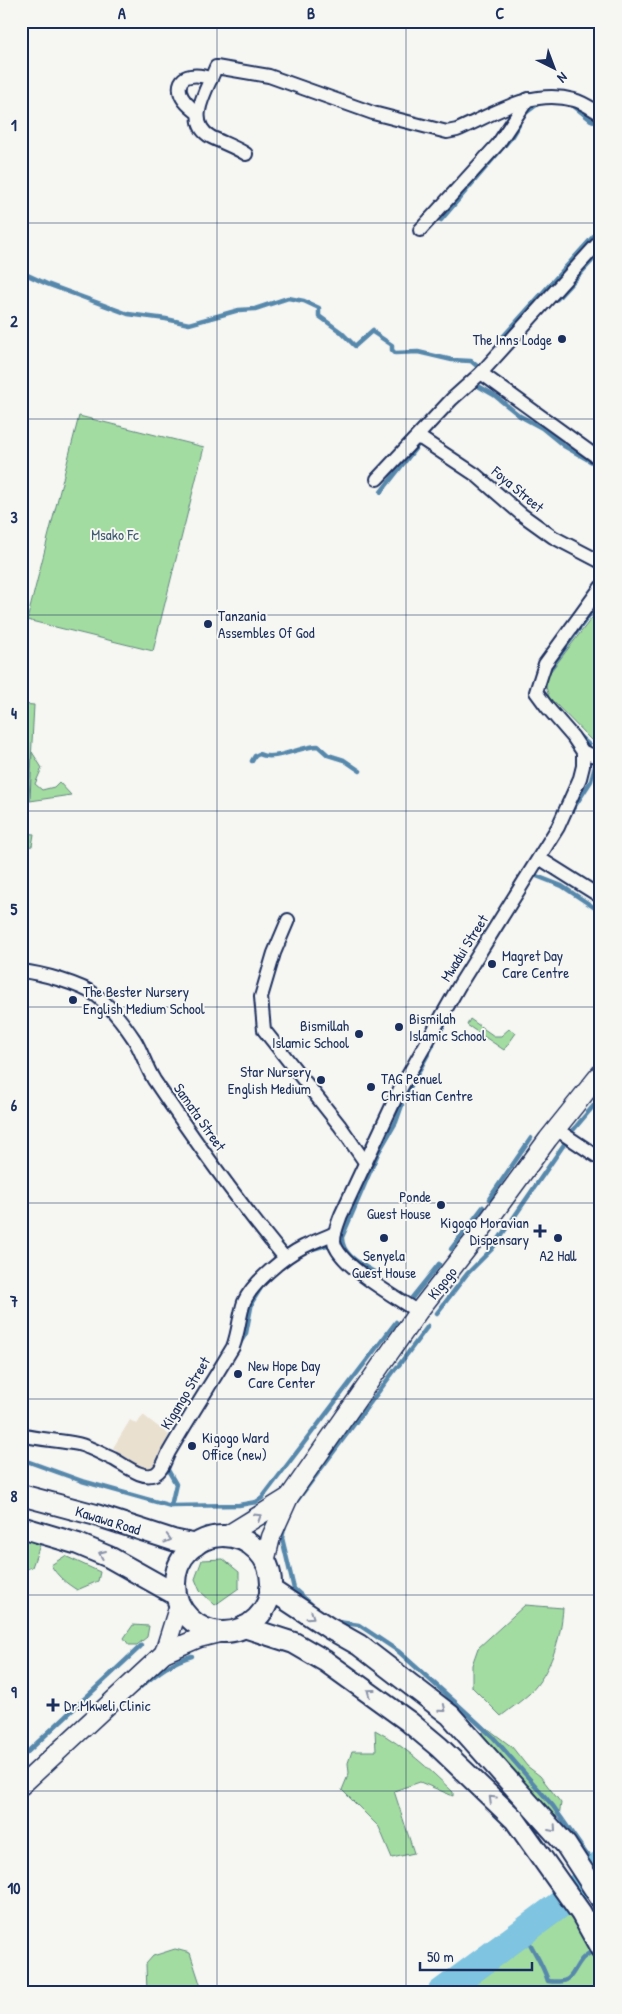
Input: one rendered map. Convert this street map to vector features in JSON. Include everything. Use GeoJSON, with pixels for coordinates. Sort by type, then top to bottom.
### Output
{"type":"FeatureCollection","features":[{"type":"Feature","properties":{"kind":"main road","name":"Kigogo"},"geometry":{"type":"LineString","coordinates":[[289,1497],[418,1312],[454,1267],[556,1129],[601,1073]]}},
{"type":"Feature","properties":{"kind":"main road","name":"Kawawa Road"},"geometry":{"type":"LineString","coordinates":[[21,1495],[96,1515],[173,1540],[196,1545]]}},
{"type":"Feature","properties":{"kind":"main road"},"geometry":{"type":"LineString","coordinates":[[226,1536],[289,1497]]}},
{"type":"Feature","properties":{"kind":"main road"},"geometry":{"type":"LineString","coordinates":[[265,1562],[271,1537],[289,1497]]}},
{"type":"Feature","properties":{"kind":"main road","name":"Kawawa Road"},"geometry":{"type":"LineString","coordinates":[[21,1527],[78,1544],[101,1554],[133,1569],[177,1600]]}},
{"type":"Feature","properties":{"kind":"main road"},"geometry":{"type":"LineString","coordinates":[[21,1786],[164,1653],[199,1638],[244,1627],[254,1620],[262,1611],[270,1589],[269,1572],[265,1562],[255,1549],[242,1540],[226,1536],[210,1538],[196,1545],[182,1558],[175,1575],[177,1600],[164,1653]]}},
{"type":"Feature","properties":{"kind":"main road"},"geometry":{"type":"LineString","coordinates":[[270,1589],[359,1645],[450,1715],[560,1837],[580,1864],[601,1899]]}},
{"type":"Feature","properties":{"kind":"main road"},"geometry":{"type":"LineString","coordinates":[[177,1600],[187,1616],[197,1625],[223,1632]]}},
{"type":"Feature","properties":{"kind":"main road"},"geometry":{"type":"LineString","coordinates":[[244,1627],[294,1643],[326,1661],[408,1721],[439,1747],[515,1820],[581,1913],[601,1949]]}},
{"type":"Feature","properties":{"kind":"street"},"geometry":{"type":"LineString","coordinates":[[246,154],[206,134],[201,128],[198,113],[216,67],[269,76],[373,113],[447,132],[457,130],[515,103],[535,97],[574,100],[600,111]]}},
{"type":"Feature","properties":{"kind":"street"},"geometry":{"type":"LineString","coordinates":[[198,113],[182,97],[181,85],[186,78],[195,74],[211,79]]}},
{"type":"Feature","properties":{"kind":"street"},"geometry":{"type":"LineString","coordinates":[[420,230],[498,144],[528,99]]}},
{"type":"Feature","properties":{"kind":"street"},"geometry":{"type":"LineString","coordinates":[[377,480],[452,399],[481,373],[601,240]]}},
{"type":"Feature","properties":{"kind":"street"},"geometry":{"type":"LineString","coordinates":[[481,373],[601,460]]}},
{"type":"Feature","properties":{"kind":"street","name":"Foya Street"},"geometry":{"type":"LineString","coordinates":[[417,438],[422,439],[476,475],[520,514],[553,538],[601,562]]}},
{"type":"Feature","properties":{"kind":"street"},"geometry":{"type":"LineString","coordinates":[[601,587],[545,664],[536,692],[573,736],[583,752],[601,758]]}},
{"type":"Feature","properties":{"kind":"street","name":"Mwadui Street"},"geometry":{"type":"LineString","coordinates":[[335,1233],[341,1215],[398,1093],[460,984],[558,827],[580,778],[583,752]]}},
{"type":"Feature","properties":{"kind":"street"},"geometry":{"type":"LineString","coordinates":[[539,858],[601,897]]}},
{"type":"Feature","properties":{"kind":"street"},"geometry":{"type":"LineString","coordinates":[[288,920],[274,953],[261,997],[264,1030],[340,1126],[365,1162]]}},
{"type":"Feature","properties":{"kind":"street","name":"Samata Street"},"geometry":{"type":"LineString","coordinates":[[21,971],[60,979],[92,993],[111,1010],[134,1040],[145,1064],[174,1109],[250,1217],[285,1258]]}},
{"type":"Feature","properties":{"kind":"street"},"geometry":{"type":"LineString","coordinates":[[556,1129],[601,1158]]}},
{"type":"Feature","properties":{"kind":"street"},"geometry":{"type":"LineString","coordinates":[[335,1233],[334,1243],[344,1260],[374,1283],[418,1312]]}},
{"type":"Feature","properties":{"kind":"street","name":"Kigango Street"},"geometry":{"type":"LineString","coordinates":[[21,1435],[78,1444],[115,1460],[133,1471],[147,1475],[155,1474],[162,1468],[188,1419],[233,1347],[238,1335],[240,1314],[245,1300],[254,1287],[285,1258],[302,1247],[335,1233]]}},
{"type":"Feature","properties":{"kind":"shaded area"},"geometry":{"type":"Polygon","coordinates":[[[143,1415],[169,1435],[150,1472],[136,1469],[113,1448],[130,1420],[137,1424],[143,1415]]]}},
{"type":"Feature","properties":{"kind":"green space","name":"Msako Fc"},"geometry":{"type":"Polygon","coordinates":[[[79,416],[204,447],[153,651],[27,620],[79,416]]]}},
{"type":"Feature","properties":{"kind":"green space"},"geometry":{"type":"Polygon","coordinates":[[[601,606],[601,743],[591,740],[549,697],[544,680],[601,606]]]}},
{"type":"Feature","properties":{"kind":"green space"},"geometry":{"type":"Polygon","coordinates":[[[21,704],[34,705],[28,817],[21,817],[21,704]]]}},
{"type":"Feature","properties":{"kind":"green space"},"geometry":{"type":"Polygon","coordinates":[[[32,752],[42,768],[35,784],[42,790],[54,787],[59,782],[71,795],[30,801],[32,752]]]}},
{"type":"Feature","properties":{"kind":"green space"},"geometry":{"type":"Polygon","coordinates":[[[21,833],[34,834],[32,846],[27,847],[25,853],[21,852],[21,833]]]}},
{"type":"Feature","properties":{"kind":"green space"},"geometry":{"type":"Polygon","coordinates":[[[470,1019],[494,1036],[501,1036],[509,1029],[516,1033],[504,1050],[467,1025],[470,1019]]]}},
{"type":"Feature","properties":{"kind":"green space"},"geometry":{"type":"Polygon","coordinates":[[[21,1530],[41,1542],[32,1567],[21,1571],[21,1530]]]}},
{"type":"Feature","properties":{"kind":"green space"},"geometry":{"type":"Polygon","coordinates":[[[65,1556],[100,1572],[98,1581],[77,1590],[69,1585],[51,1565],[65,1556]]]}},
{"type":"Feature","properties":{"kind":"green space"},"geometry":{"type":"Polygon","coordinates":[[[223,1559],[239,1572],[239,1588],[215,1605],[200,1591],[195,1579],[202,1560],[223,1559]]]}},
{"type":"Feature","properties":{"kind":"green space"},"geometry":{"type":"Polygon","coordinates":[[[525,1605],[563,1608],[560,1631],[554,1654],[537,1685],[526,1697],[501,1716],[472,1687],[472,1665],[478,1648],[525,1605]]]}},
{"type":"Feature","properties":{"kind":"green space"},"geometry":{"type":"Polygon","coordinates":[[[133,1625],[149,1626],[147,1637],[137,1645],[129,1645],[124,1638],[133,1625]]]}},
{"type":"Feature","properties":{"kind":"green space"},"geometry":{"type":"Polygon","coordinates":[[[487,1728],[512,1747],[527,1766],[540,1776],[561,1803],[559,1816],[548,1816],[480,1736],[487,1728]]]}},
{"type":"Feature","properties":{"kind":"green space"},"geometry":{"type":"Polygon","coordinates":[[[375,1730],[426,1766],[453,1792],[453,1796],[420,1782],[394,1791],[414,1853],[392,1858],[379,1827],[342,1790],[349,1773],[348,1763],[352,1751],[376,1751],[375,1730]]]}},
{"type":"Feature","properties":{"kind":"green space"},"geometry":{"type":"Polygon","coordinates":[[[570,1899],[601,1964],[601,1993],[453,1993],[570,1899]]]}},
{"type":"Feature","properties":{"kind":"green space"},"geometry":{"type":"Polygon","coordinates":[[[175,1949],[190,1953],[203,1993],[147,1993],[146,1964],[153,1956],[175,1949]]]}},
{"type":"Feature","properties":{"kind":"waterway"},"geometry":{"type":"LineString","coordinates":[[523,115],[539,103]]}},
{"type":"Feature","properties":{"kind":"waterway"},"geometry":{"type":"LineString","coordinates":[[570,103],[591,120],[601,124]]}},
{"type":"Feature","properties":{"kind":"waterway"},"geometry":{"type":"LineString","coordinates":[[441,220],[510,139],[519,124]]}},
{"type":"Feature","properties":{"kind":"waterway"},"geometry":{"type":"LineString","coordinates":[[497,347],[500,340],[601,228]]}},
{"type":"Feature","properties":{"kind":"waterway"},"geometry":{"type":"LineString","coordinates":[[557,299],[601,251]]}},
{"type":"Feature","properties":{"kind":"waterway"},"geometry":{"type":"LineString","coordinates":[[21,272],[47,284],[128,314],[189,324],[239,310],[255,309],[288,298],[304,301],[319,308],[319,316],[341,332],[355,346],[373,330],[374,333],[392,345],[392,350],[395,353],[418,352],[452,360],[471,361],[477,366]]}},
{"type":"Feature","properties":{"kind":"waterway"},"geometry":{"type":"LineString","coordinates":[[473,383],[494,395],[520,416],[542,428],[564,446],[601,467]]}},
{"type":"Feature","properties":{"kind":"waterway"},"geometry":{"type":"LineString","coordinates":[[381,492],[421,441]]}},
{"type":"Feature","properties":{"kind":"waterway"},"geometry":{"type":"LineString","coordinates":[[546,674],[601,599]]}},
{"type":"Feature","properties":{"kind":"waterway"},"geometry":{"type":"LineString","coordinates":[[579,736],[589,745]]}},
{"type":"Feature","properties":{"kind":"waterway"},"geometry":{"type":"LineString","coordinates":[[252,761],[259,754],[265,756],[280,755],[318,746],[328,755],[344,760],[360,771]]}},
{"type":"Feature","properties":{"kind":"waterway"},"geometry":{"type":"LineString","coordinates":[[571,812],[591,781],[596,763]]}},
{"type":"Feature","properties":{"kind":"waterway"},"geometry":{"type":"LineString","coordinates":[[534,875],[562,886],[601,912]]}},
{"type":"Feature","properties":{"kind":"waterway"},"geometry":{"type":"LineString","coordinates":[[439,1034],[446,1020]]}},
{"type":"Feature","properties":{"kind":"waterway"},"geometry":{"type":"LineString","coordinates":[[407,1093],[433,1045]]}},
{"type":"Feature","properties":{"kind":"waterway"},"geometry":{"type":"LineString","coordinates":[[574,1129],[601,1097]]}},
{"type":"Feature","properties":{"kind":"waterway"},"geometry":{"type":"LineString","coordinates":[[379,1275],[355,1260],[345,1250],[342,1237],[378,1153],[396,1122],[402,1105]]}},
{"type":"Feature","properties":{"kind":"waterway"},"geometry":{"type":"LineString","coordinates":[[489,1199],[531,1138]]}},
{"type":"Feature","properties":{"kind":"waterway"},"geometry":{"type":"LineString","coordinates":[[437,1313],[467,1274],[492,1249],[565,1143]]}},
{"type":"Feature","properties":{"kind":"waterway"},"geometry":{"type":"LineString","coordinates":[[451,1249],[483,1207]]}},
{"type":"Feature","properties":{"kind":"waterway"},"geometry":{"type":"LineString","coordinates":[[309,1250],[334,1243],[342,1243]]}},
{"type":"Feature","properties":{"kind":"waterway"},"geometry":{"type":"LineString","coordinates":[[411,1299],[439,1264]]}},
{"type":"Feature","properties":{"kind":"waterway"},"geometry":{"type":"LineString","coordinates":[[240,1343],[246,1333],[252,1302],[262,1286]]}},
{"type":"Feature","properties":{"kind":"waterway"},"geometry":{"type":"LineString","coordinates":[[21,1459],[82,1481],[171,1506],[239,1505],[256,1502],[262,1498],[396,1322]]}},
{"type":"Feature","properties":{"kind":"waterway"},"geometry":{"type":"LineString","coordinates":[[399,1365],[428,1326]]}},
{"type":"Feature","properties":{"kind":"waterway"},"geometry":{"type":"LineString","coordinates":[[293,1506],[397,1367]]}},
{"type":"Feature","properties":{"kind":"waterway"},"geometry":{"type":"LineString","coordinates":[[168,1463],[168,1470],[176,1484],[171,1506]]}},
{"type":"Feature","properties":{"kind":"waterway"},"geometry":{"type":"LineString","coordinates":[[285,1524],[282,1538],[294,1589],[311,1604]]}},
{"type":"Feature","properties":{"kind":"waterway"},"geometry":{"type":"LineString","coordinates":[[334,1620],[359,1625],[398,1651],[455,1702],[493,1737],[553,1806],[587,1855],[600,1865]]}},
{"type":"Feature","properties":{"kind":"waterway"},"geometry":{"type":"LineString","coordinates":[[21,1758],[141,1646]]}},
{"type":"Feature","properties":{"kind":"waterway"},"geometry":{"type":"LineString","coordinates":[[134,1692],[168,1666],[192,1656]]}},
{"type":"Feature","properties":{"kind":"waterway"},"geometry":{"type":"LineString","coordinates":[[441,1993],[566,1900],[601,1864]]}},
{"type":"Feature","properties":{"kind":"waterway"},"geometry":{"type":"LineString","coordinates":[[524,1932],[548,1981],[567,1980],[582,1959],[596,1949]]}},
{"type":"Feature","properties":{"kind":"place","name":"The Inns Lodge"},"geometry":{"type":"Point","coordinates":[562,339]}},
{"type":"Feature","properties":{"kind":"place","name":"Tanzania Assembles Of God"},"geometry":{"type":"Point","coordinates":[208,624]}},
{"type":"Feature","properties":{"kind":"place","name":"Magret Day Care Centre"},"geometry":{"type":"Point","coordinates":[492,964]}},
{"type":"Feature","properties":{"kind":"place","name":"The Bester Nursery English Medium School"},"geometry":{"type":"Point","coordinates":[73,1000]}},
{"type":"Feature","properties":{"kind":"place","name":"Bismilah Islamic School"},"geometry":{"type":"Point","coordinates":[399,1027]}},
{"type":"Feature","properties":{"kind":"place","name":"Bismillah Islamic School"},"geometry":{"type":"Point","coordinates":[359,1034]}},
{"type":"Feature","properties":{"kind":"place","name":"Star Nursery English Medium"},"geometry":{"type":"Point","coordinates":[321,1080]}},
{"type":"Feature","properties":{"kind":"place","name":"TAG Penuel Christian Centre"},"geometry":{"type":"Point","coordinates":[371,1087]}},
{"type":"Feature","properties":{"kind":"place","name":"Ponde Guest House"},"geometry":{"type":"Point","coordinates":[441,1205]}},
{"type":"Feature","properties":{"kind":"place","name":"Kigogo Moravian Dispensary"},"geometry":{"type":"Point","coordinates":[540,1231]}},
{"type":"Feature","properties":{"kind":"place","name":"Senyela Guest House"},"geometry":{"type":"Point","coordinates":[384,1238]}},
{"type":"Feature","properties":{"kind":"place","name":"A2 Hall"},"geometry":{"type":"Point","coordinates":[558,1238]}},
{"type":"Feature","properties":{"kind":"place","name":"New Hope Day Care Center"},"geometry":{"type":"Point","coordinates":[238,1374]}},
{"type":"Feature","properties":{"kind":"place","name":"Kigogo Ward Office (new)"},"geometry":{"type":"Point","coordinates":[192,1446]}},
{"type":"Feature","properties":{"kind":"place","name":"Dr.Mkweli Clinic"},"geometry":{"type":"Point","coordinates":[53,1705]}}]}
